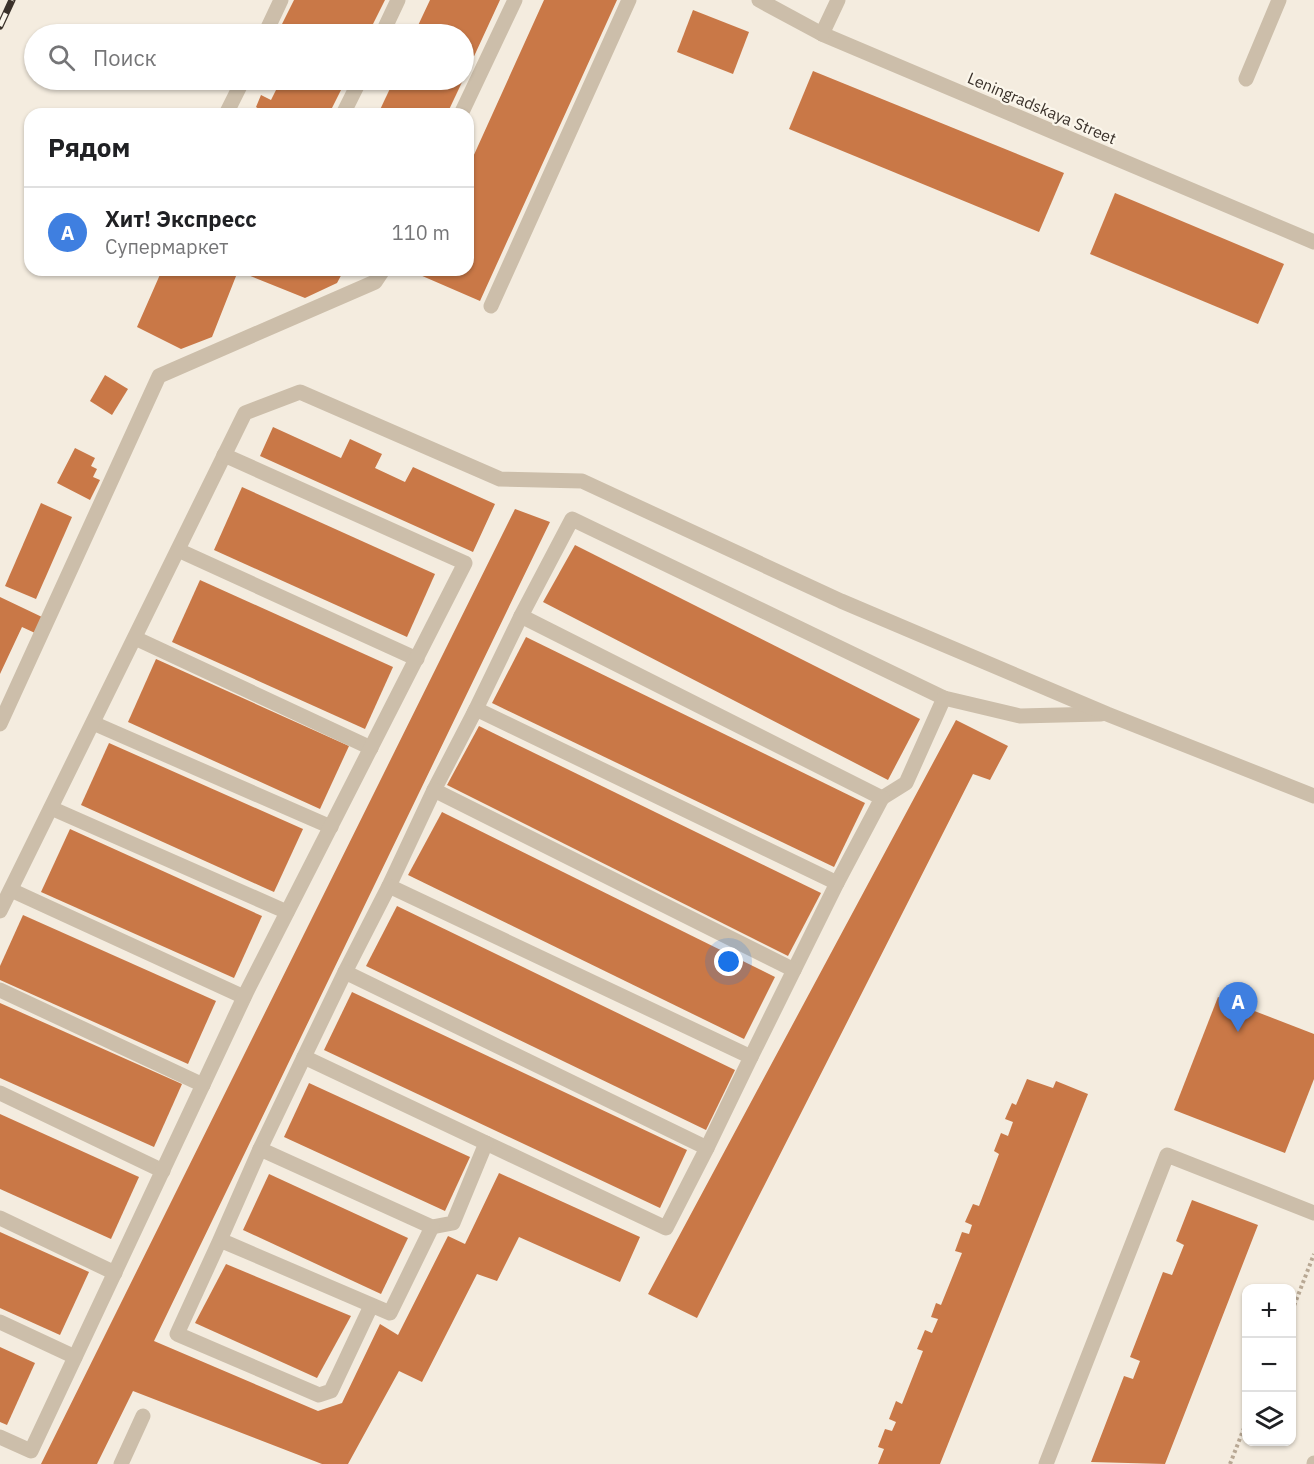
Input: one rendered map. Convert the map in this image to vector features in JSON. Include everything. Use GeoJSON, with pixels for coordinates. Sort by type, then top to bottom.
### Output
{"type":"FeatureCollection","features":[{"type":"Feature","properties":{"kind":"street"},"geometry":{"type":"LineString","coordinates":[[270,24],[281,0]]}},
{"type":"Feature","properties":{"kind":"street"},"geometry":{"type":"LineString","coordinates":[[386,24],[398,0]]}},
{"type":"Feature","properties":{"kind":"street"},"geometry":{"type":"LineString","coordinates":[[474,87],[515,0]]}},
{"type":"Feature","properties":{"kind":"street"},"geometry":{"type":"LineString","coordinates":[[491,306],[629,0]]}},
{"type":"Feature","properties":{"kind":"street","name":"Leningradskaya Street"},"geometry":{"type":"LineString","coordinates":[[759,0],[822,34],[1314,242]]}},
{"type":"Feature","properties":{"kind":"street"},"geometry":{"type":"LineString","coordinates":[[822,34],[838,0]]}},
{"type":"Feature","properties":{"kind":"street"},"geometry":{"type":"LineString","coordinates":[[1246,79],[1279,0]]}},
{"type":"Feature","properties":{"kind":"street"},"geometry":{"type":"LineString","coordinates":[[229,108],[238,90]]}},
{"type":"Feature","properties":{"kind":"street"},"geometry":{"type":"LineString","coordinates":[[346,108],[355,90]]}},
{"type":"Feature","properties":{"kind":"street"},"geometry":{"type":"LineString","coordinates":[[464,108],[472,90]]}},
{"type":"Feature","properties":{"kind":"street"},"geometry":{"type":"LineString","coordinates":[[0,724],[159,376],[375,282],[379,276]]}},
{"type":"Feature","properties":{"kind":"street"},"geometry":{"type":"LineString","coordinates":[[0,911],[245,413],[300,392],[500,479],[582,481],[841,601],[1107,714],[1314,796]]}},
{"type":"Feature","properties":{"kind":"street"},"geometry":{"type":"LineString","coordinates":[[0,1437],[30,1451],[244,997],[465,563],[224,455]]}},
{"type":"Feature","properties":{"kind":"street"},"geometry":{"type":"LineString","coordinates":[[371,1306],[331,1391],[319,1395],[177,1334],[260,1149],[345,972],[521,616],[572,519],[944,698],[1020,716],[1107,714]]}},
{"type":"Feature","properties":{"kind":"street"},"geometry":{"type":"LineString","coordinates":[[178,550],[417,659]]}},
{"type":"Feature","properties":{"kind":"street"},"geometry":{"type":"LineString","coordinates":[[521,616],[882,798]]}},
{"type":"Feature","properties":{"kind":"street"},"geometry":{"type":"LineString","coordinates":[[135,638],[371,748]]}},
{"type":"Feature","properties":{"kind":"street"},"geometry":{"type":"LineString","coordinates":[[304,1057],[666,1228],[837,883],[882,798],[906,783],[944,698]]}},
{"type":"Feature","properties":{"kind":"street"},"geometry":{"type":"LineString","coordinates":[[474,713],[476,709],[837,883]]}},
{"type":"Feature","properties":{"kind":"street"},"geometry":{"type":"LineString","coordinates":[[93,723],[331,827]]}},
{"type":"Feature","properties":{"kind":"street"},"geometry":{"type":"LineString","coordinates":[[435,790],[794,970]]}},
{"type":"Feature","properties":{"kind":"street"},"geometry":{"type":"LineString","coordinates":[[51,808],[287,912]]}},
{"type":"Feature","properties":{"kind":"street"},"geometry":{"type":"LineString","coordinates":[[389,886],[751,1057]]}},
{"type":"Feature","properties":{"kind":"street"},"geometry":{"type":"LineString","coordinates":[[10,890],[244,997]]}},
{"type":"Feature","properties":{"kind":"street"},"geometry":{"type":"LineString","coordinates":[[345,972],[707,1148]]}},
{"type":"Feature","properties":{"kind":"street"},"geometry":{"type":"LineString","coordinates":[[0,990],[203,1085]]}},
{"type":"Feature","properties":{"kind":"street"},"geometry":{"type":"LineString","coordinates":[[0,1093],[163,1171]]}},
{"type":"Feature","properties":{"kind":"street"},"geometry":{"type":"LineString","coordinates":[[260,1149],[432,1227],[453,1223],[486,1143]]}},
{"type":"Feature","properties":{"kind":"street"},"geometry":{"type":"LineString","coordinates":[[1046,1464],[1167,1155],[1314,1213]]}},
{"type":"Feature","properties":{"kind":"street"},"geometry":{"type":"LineString","coordinates":[[0,1218],[114,1273]]}},
{"type":"Feature","properties":{"kind":"street"},"geometry":{"type":"LineString","coordinates":[[220,1240],[390,1313],[432,1227]]}},
{"type":"Feature","properties":{"kind":"street"},"geometry":{"type":"LineString","coordinates":[[0,1322],[75,1358]]}},
{"type":"Feature","properties":{"kind":"street"},"geometry":{"type":"LineString","coordinates":[[121,1464],[142,1416]]}},
{"type":"Feature","properties":{"kind":"path"},"geometry":{"type":"LineString","coordinates":[[1296,1301],[1314,1254]]}},
{"type":"Feature","properties":{"kind":"path"},"geometry":{"type":"LineString","coordinates":[[1230,1464],[1242,1434]]}},
{"type":"Feature","properties":{"kind":"building"},"geometry":{"type":"Polygon","coordinates":[[[294,0],[385,0],[373,24],[282,24],[294,0]]]}},
{"type":"Feature","properties":{"kind":"building"},"geometry":{"type":"Polygon","coordinates":[[[430,0],[500,0],[474,56],[474,24],[419,24],[430,0]]]}},
{"type":"Feature","properties":{"kind":"building"},"geometry":{"type":"Polygon","coordinates":[[[544,0],[617,0],[480,301],[422,276],[474,276],[474,155],[544,0]]]}},
{"type":"Feature","properties":{"kind":"building"},"geometry":{"type":"Polygon","coordinates":[[[693,10],[749,32],[733,74],[677,52],[693,10]]]}},
{"type":"Feature","properties":{"kind":"building"},"geometry":{"type":"Polygon","coordinates":[[[813,71],[1064,173],[1039,232],[789,129],[813,71]]]}},
{"type":"Feature","properties":{"kind":"building"},"geometry":{"type":"Polygon","coordinates":[[[276,90],[341,90],[332,108],[256,107],[261,95],[271,100],[276,90]]]}},
{"type":"Feature","properties":{"kind":"building"},"geometry":{"type":"Polygon","coordinates":[[[389,90],[458,90],[450,108],[381,108],[389,90]]]}},
{"type":"Feature","properties":{"kind":"building"},"geometry":{"type":"Polygon","coordinates":[[[1115,193],[1284,264],[1258,324],[1090,254],[1115,193]]]}},
{"type":"Feature","properties":{"kind":"building"},"geometry":{"type":"Polygon","coordinates":[[[159,276],[236,276],[212,337],[181,349],[137,327],[159,276]]]}},
{"type":"Feature","properties":{"kind":"building"},"geometry":{"type":"Polygon","coordinates":[[[250,276],[341,276],[337,283],[305,298],[250,276]]]}},
{"type":"Feature","properties":{"kind":"building"},"geometry":{"type":"Polygon","coordinates":[[[105,375],[128,389],[112,415],[90,401],[105,375]]]}},
{"type":"Feature","properties":{"kind":"building"},"geometry":{"type":"Polygon","coordinates":[[[273,427],[341,458],[350,439],[382,454],[375,468],[405,482],[413,467],[495,504],[473,552],[260,456],[273,427]]]}},
{"type":"Feature","properties":{"kind":"building"},"geometry":{"type":"Polygon","coordinates":[[[75,448],[95,458],[91,466],[97,469],[93,477],[100,480],[90,500],[57,483],[75,448]]]}},
{"type":"Feature","properties":{"kind":"building"},"geometry":{"type":"Polygon","coordinates":[[[242,487],[435,574],[407,637],[214,550],[242,487]]]}},
{"type":"Feature","properties":{"kind":"building"},"geometry":{"type":"Polygon","coordinates":[[[41,503],[72,517],[36,599],[5,586],[41,503]]]}},
{"type":"Feature","properties":{"kind":"building"},"geometry":{"type":"Polygon","coordinates":[[[515,509],[550,522],[154,1341],[318,1411],[342,1403],[380,1324],[398,1335],[448,1236],[465,1244],[499,1173],[640,1237],[620,1282],[519,1237],[497,1281],[477,1274],[422,1382],[399,1371],[348,1464],[322,1464],[133,1391],[97,1464],[41,1464],[515,509]]]}},
{"type":"Feature","properties":{"kind":"building"},"geometry":{"type":"Polygon","coordinates":[[[575,545],[920,719],[888,780],[543,602],[575,545]]]}},
{"type":"Feature","properties":{"kind":"building"},"geometry":{"type":"Polygon","coordinates":[[[200,580],[393,667],[365,729],[172,642],[200,580]]]}},
{"type":"Feature","properties":{"kind":"building"},"geometry":{"type":"Polygon","coordinates":[[[0,597],[42,617],[35,633],[22,627],[0,674],[0,597]]]}},
{"type":"Feature","properties":{"kind":"building"},"geometry":{"type":"Polygon","coordinates":[[[526,637],[865,803],[834,867],[492,703],[526,637]]]}},
{"type":"Feature","properties":{"kind":"building"},"geometry":{"type":"Polygon","coordinates":[[[156,659],[349,746],[320,809],[128,722],[156,659]]]}},
{"type":"Feature","properties":{"kind":"building"},"geometry":{"type":"Polygon","coordinates":[[[956,720],[1008,746],[990,780],[973,774],[697,1318],[648,1294],[956,720]]]}},
{"type":"Feature","properties":{"kind":"building"},"geometry":{"type":"Polygon","coordinates":[[[479,726],[821,893],[788,956],[447,785],[479,726]]]}},
{"type":"Feature","properties":{"kind":"building"},"geometry":{"type":"Polygon","coordinates":[[[109,743],[303,829],[274,892],[81,805],[109,743]]]}},
{"type":"Feature","properties":{"kind":"building"},"geometry":{"type":"Polygon","coordinates":[[[442,812],[775,977],[744,1039],[408,875],[442,812]]]}},
{"type":"Feature","properties":{"kind":"building"},"geometry":{"type":"Polygon","coordinates":[[[70,829],[262,916],[234,978],[41,892],[70,829]]]}},
{"type":"Feature","properties":{"kind":"building"},"geometry":{"type":"Polygon","coordinates":[[[397,906],[735,1070],[706,1130],[366,966],[397,906]]]}},
{"type":"Feature","properties":{"kind":"building"},"geometry":{"type":"Polygon","coordinates":[[[23,915],[216,1001],[188,1064],[0,980],[0,966],[23,915]]]}},
{"type":"Feature","properties":{"kind":"building"},"geometry":{"type":"Polygon","coordinates":[[[352,992],[687,1150],[660,1208],[324,1050],[352,992]]]}},
{"type":"Feature","properties":{"kind":"building"},"geometry":{"type":"Polygon","coordinates":[[[1218,997],[1314,1034],[1314,1079],[1285,1153],[1174,1110],[1218,997]]]}},
{"type":"Feature","properties":{"kind":"building"},"geometry":{"type":"Polygon","coordinates":[[[0,1003],[182,1084],[154,1147],[0,1078],[0,1003]]]}},
{"type":"Feature","properties":{"kind":"building"},"geometry":{"type":"Polygon","coordinates":[[[1027,1079],[1053,1088],[1056,1081],[1088,1094],[940,1464],[878,1464],[884,1449],[878,1447],[885,1429],[892,1431],[896,1422],[889,1419],[896,1401],[902,1404],[923,1351],[917,1349],[925,1330],[932,1333],[938,1319],[931,1317],[936,1303],[941,1305],[962,1253],[955,1251],[962,1232],[969,1234],[972,1225],[965,1222],[973,1204],[979,1206],[999,1154],[994,1151],[1001,1133],[1008,1136],[1013,1122],[1005,1119],[1012,1103],[1016,1105],[1027,1079]]]}},
{"type":"Feature","properties":{"kind":"building"},"geometry":{"type":"Polygon","coordinates":[[[309,1083],[470,1157],[445,1211],[284,1137],[309,1083]]]}},
{"type":"Feature","properties":{"kind":"building"},"geometry":{"type":"Polygon","coordinates":[[[0,1114],[139,1177],[111,1239],[0,1189],[0,1114]]]}},
{"type":"Feature","properties":{"kind":"building"},"geometry":{"type":"Polygon","coordinates":[[[269,1174],[408,1238],[381,1294],[243,1230],[269,1174]]]}},
{"type":"Feature","properties":{"kind":"building"},"geometry":{"type":"Polygon","coordinates":[[[1192,1200],[1258,1225],[1165,1464],[1091,1462],[1124,1376],[1133,1379],[1140,1361],[1130,1357],[1163,1272],[1172,1275],[1184,1245],[1176,1241],[1192,1200]]]}},
{"type":"Feature","properties":{"kind":"building"},"geometry":{"type":"Polygon","coordinates":[[[0,1232],[89,1272],[60,1335],[0,1308],[0,1232]]]}},
{"type":"Feature","properties":{"kind":"building"},"geometry":{"type":"Polygon","coordinates":[[[226,1264],[351,1316],[317,1378],[195,1323],[226,1264]]]}},
{"type":"Feature","properties":{"kind":"building"},"geometry":{"type":"Polygon","coordinates":[[[0,1347],[35,1363],[7,1425],[0,1422],[0,1347]]]}},
{"type":"Feature","properties":{"kind":"railway"},"geometry":{"type":"LineString","coordinates":[[0,26],[12,0]]}},
{"type":"Feature","properties":{"kind":"place","name":"Хит! Экспресс"},"geometry":{"type":"Point","coordinates":[1238,1032]}}]}
